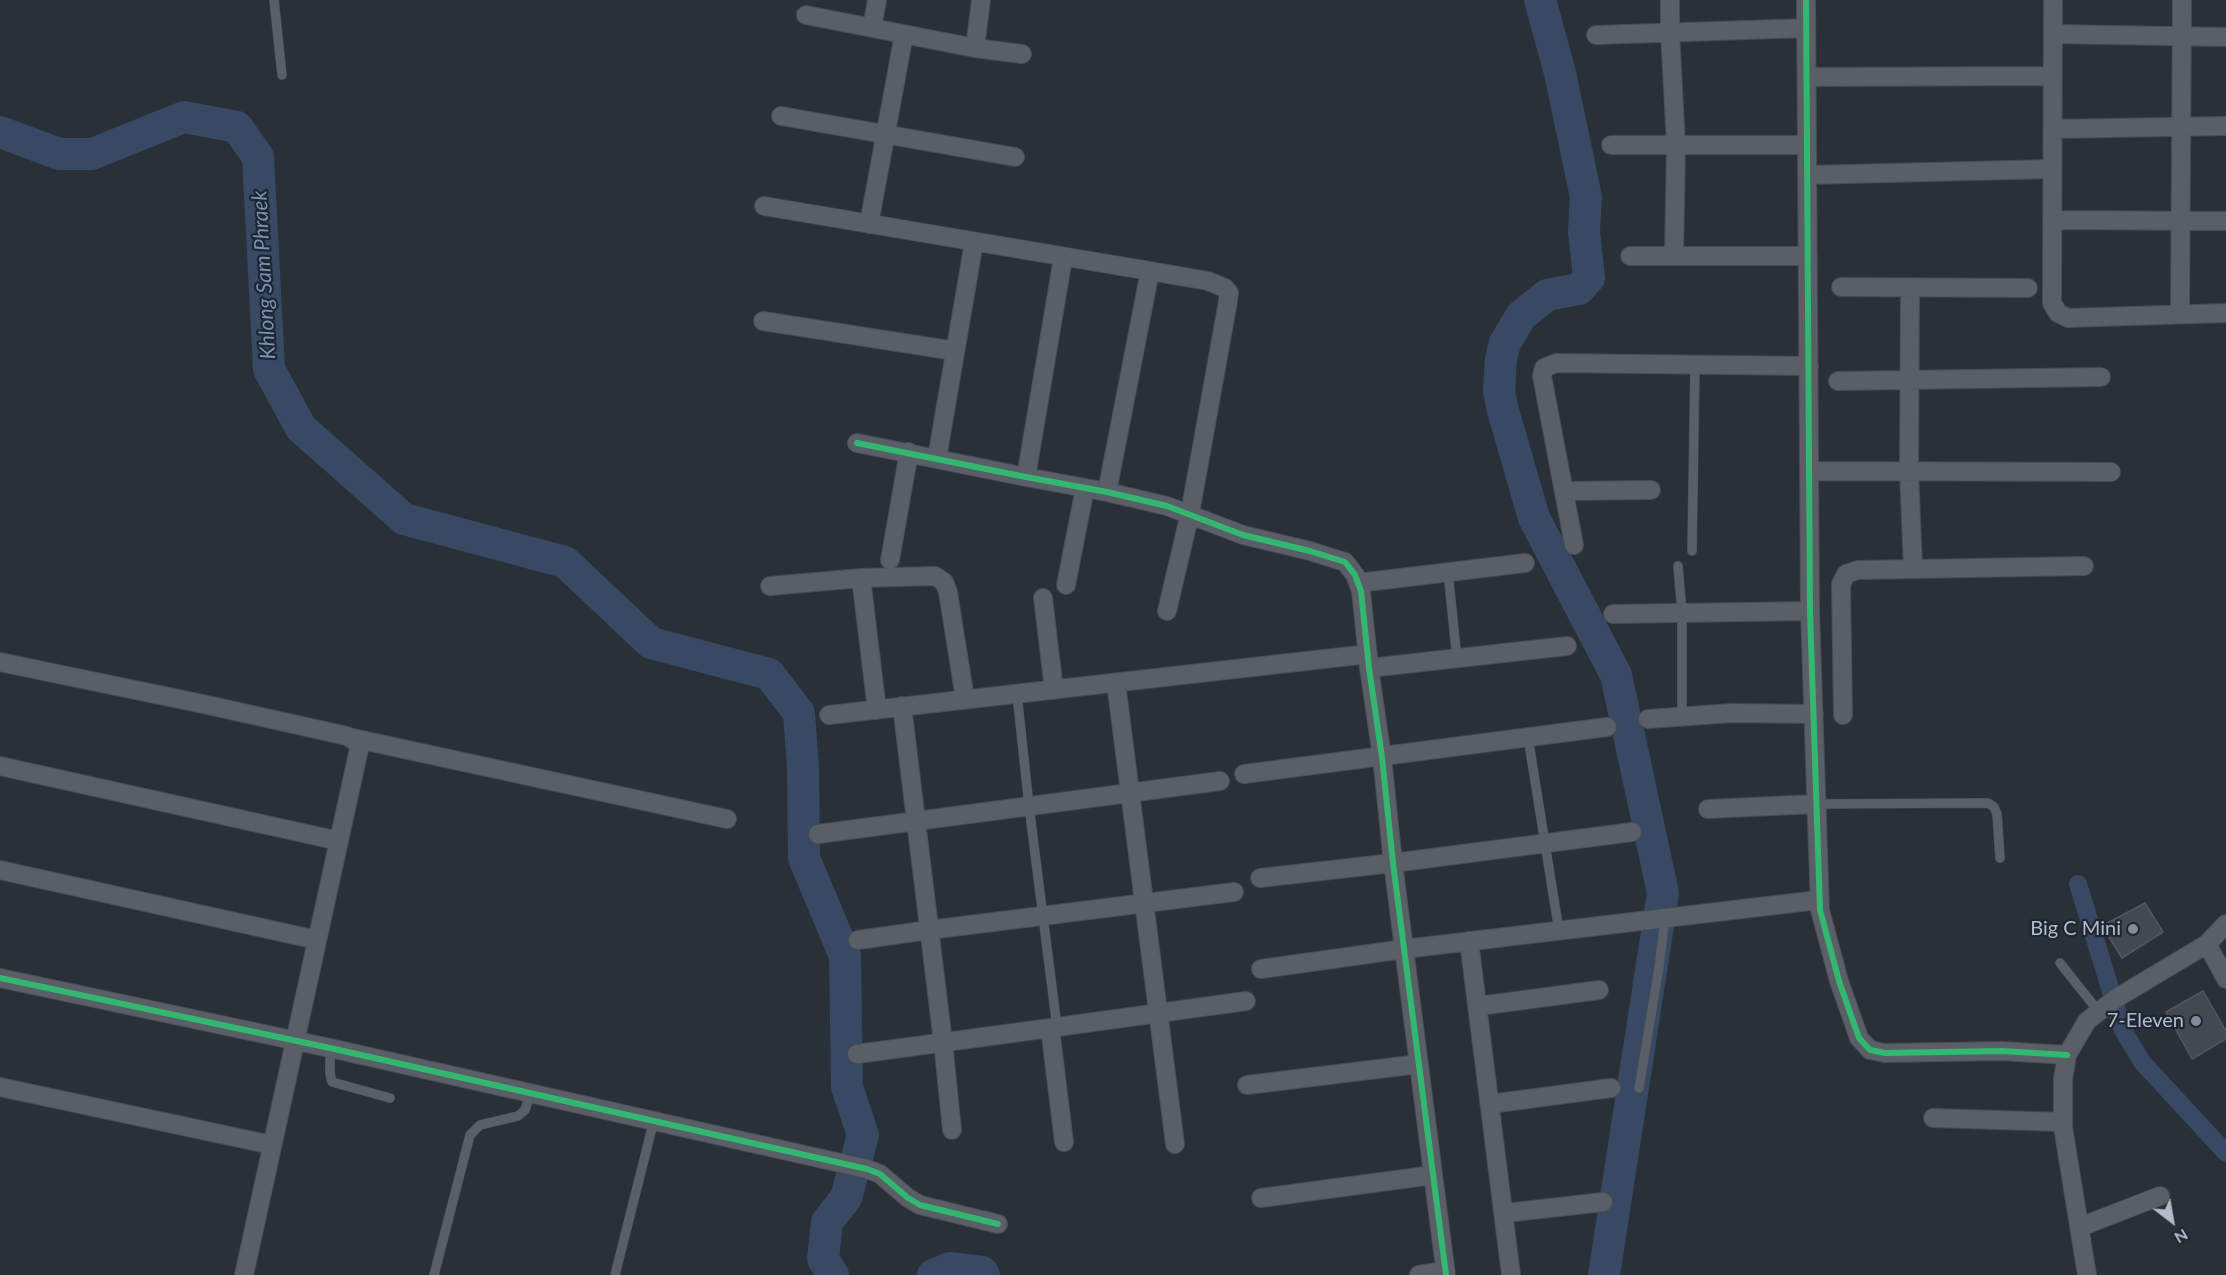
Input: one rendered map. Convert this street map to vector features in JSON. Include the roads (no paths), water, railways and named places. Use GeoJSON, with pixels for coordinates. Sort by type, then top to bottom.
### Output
{"type":"FeatureCollection","features":[{"type":"Feature","properties":{"kind":"street"},"geometry":{"type":"LineString","coordinates":[[872,28],[877,0]]}},
{"type":"Feature","properties":{"kind":"street"},"geometry":{"type":"LineString","coordinates":[[975,48],[981,0]]}},
{"type":"Feature","properties":{"kind":"street"},"geometry":{"type":"LineString","coordinates":[[1670,0],[1676,145],[1674,256]]}},
{"type":"Feature","properties":{"kind":"street"},"geometry":{"type":"LineString","coordinates":[[1806,0],[1810,611],[1818,900],[1839,981],[1859,1038],[1870,1050],[1885,1053],[2002,1050],[2067,1055]]}},
{"type":"Feature","properties":{"kind":"street"},"geometry":{"type":"LineString","coordinates":[[2053,0],[2052,303],[2058,313],[2068,318],[2226,313]]}},
{"type":"Feature","properties":{"kind":"street"},"geometry":{"type":"LineString","coordinates":[[2180,314],[2182,0]]}},
{"type":"Feature","properties":{"kind":"street"},"geometry":{"type":"LineString","coordinates":[[806,15],[975,48],[1022,54]]}},
{"type":"Feature","properties":{"kind":"street"},"geometry":{"type":"LineString","coordinates":[[1596,35],[1806,28]]}},
{"type":"Feature","properties":{"kind":"street"},"geometry":{"type":"LineString","coordinates":[[869,224],[904,34]]}},
{"type":"Feature","properties":{"kind":"street"},"geometry":{"type":"LineString","coordinates":[[2053,34],[2226,37]]}},
{"type":"Feature","properties":{"kind":"street"},"geometry":{"type":"LineString","coordinates":[[1807,77],[2053,76]]}},
{"type":"Feature","properties":{"kind":"street"},"geometry":{"type":"LineString","coordinates":[[781,116],[1015,158]]}},
{"type":"Feature","properties":{"kind":"street"},"geometry":{"type":"LineString","coordinates":[[2053,129],[2226,126]]}},
{"type":"Feature","properties":{"kind":"street"},"geometry":{"type":"LineString","coordinates":[[1611,145],[1807,145]]}},
{"type":"Feature","properties":{"kind":"street"},"geometry":{"type":"LineString","coordinates":[[1807,175],[2052,169]]}},
{"type":"Feature","properties":{"kind":"street"},"geometry":{"type":"LineString","coordinates":[[764,206],[1150,271],[1219,284],[1225,288],[1229,293],[1190,513],[1167,611]]}},
{"type":"Feature","properties":{"kind":"street"},"geometry":{"type":"LineString","coordinates":[[2052,220],[2226,221]]}},
{"type":"Feature","properties":{"kind":"street"},"geometry":{"type":"LineString","coordinates":[[938,458],[974,242]]}},
{"type":"Feature","properties":{"kind":"street"},"geometry":{"type":"LineString","coordinates":[[1630,256],[1808,256]]}},
{"type":"Feature","properties":{"kind":"street"},"geometry":{"type":"LineString","coordinates":[[1026,477],[1063,258]]}},
{"type":"Feature","properties":{"kind":"street"},"geometry":{"type":"LineString","coordinates":[[1107,492],[1150,271]]}},
{"type":"Feature","properties":{"kind":"street"},"geometry":{"type":"LineString","coordinates":[[1842,287],[2028,288]]}},
{"type":"Feature","properties":{"kind":"street"},"geometry":{"type":"LineString","coordinates":[[1910,288],[1909,471],[1913,569]]}},
{"type":"Feature","properties":{"kind":"street"},"geometry":{"type":"LineString","coordinates":[[763,321],[955,351]]}},
{"type":"Feature","properties":{"kind":"street"},"geometry":{"type":"LineString","coordinates":[[1574,545],[1542,376],[1544,368],[1556,363],[1809,366]]}},
{"type":"Feature","properties":{"kind":"street"},"geometry":{"type":"LineString","coordinates":[[1838,381],[2101,377]]}},
{"type":"Feature","properties":{"kind":"street"},"geometry":{"type":"LineString","coordinates":[[858,442],[1107,492],[1190,513],[1243,535],[1345,562],[1355,575],[1361,591],[1445,1273],[1419,1275]]}},
{"type":"Feature","properties":{"kind":"street"},"geometry":{"type":"LineString","coordinates":[[890,560],[909,452]]}},
{"type":"Feature","properties":{"kind":"street"},"geometry":{"type":"LineString","coordinates":[[1810,471],[2111,472]]}},
{"type":"Feature","properties":{"kind":"street"},"geometry":{"type":"LineString","coordinates":[[1066,585],[1085,488]]}},
{"type":"Feature","properties":{"kind":"street"},"geometry":{"type":"LineString","coordinates":[[1564,491],[1651,490]]}},
{"type":"Feature","properties":{"kind":"street"},"geometry":{"type":"LineString","coordinates":[[1358,583],[1525,563]]}},
{"type":"Feature","properties":{"kind":"street"},"geometry":{"type":"LineString","coordinates":[[1843,715],[1841,584],[1846,574],[1858,570],[2084,566]]}},
{"type":"Feature","properties":{"kind":"street"},"geometry":{"type":"LineString","coordinates":[[770,586],[861,578],[935,576],[944,582],[948,592],[965,699]]}},
{"type":"Feature","properties":{"kind":"street"},"geometry":{"type":"LineString","coordinates":[[861,578],[877,710]]}},
{"type":"Feature","properties":{"kind":"street"},"geometry":{"type":"LineString","coordinates":[[1043,598],[1054,690]]}},
{"type":"Feature","properties":{"kind":"street"},"geometry":{"type":"LineString","coordinates":[[1613,614],[1810,611]]}},
{"type":"Feature","properties":{"kind":"street"},"geometry":{"type":"LineString","coordinates":[[829,715],[1116,683],[1368,661],[1457,659],[1567,646]]}},
{"type":"Feature","properties":{"kind":"street"},"geometry":{"type":"LineString","coordinates":[[0,662],[727,819]]}},
{"type":"Feature","properties":{"kind":"street"},"geometry":{"type":"LineString","coordinates":[[1116,683],[1175,1144]]}},
{"type":"Feature","properties":{"kind":"street"},"geometry":{"type":"LineString","coordinates":[[902,706],[952,1130]]}},
{"type":"Feature","properties":{"kind":"street"},"geometry":{"type":"LineString","coordinates":[[1648,719],[1732,712],[1814,714]]}},
{"type":"Feature","properties":{"kind":"street"},"geometry":{"type":"LineString","coordinates":[[1244,774],[1607,727]]}},
{"type":"Feature","properties":{"kind":"street"},"geometry":{"type":"LineString","coordinates":[[244,1275],[359,749],[358,743],[346,736]]}},
{"type":"Feature","properties":{"kind":"street"},"geometry":{"type":"LineString","coordinates":[[0,766],[339,841]]}},
{"type":"Feature","properties":{"kind":"street"},"geometry":{"type":"LineString","coordinates":[[818,834],[1220,781]]}},
{"type":"Feature","properties":{"kind":"street"},"geometry":{"type":"LineString","coordinates":[[1708,809],[1816,804]]}},
{"type":"Feature","properties":{"kind":"street"},"geometry":{"type":"LineString","coordinates":[[1260,878],[1632,832]]}},
{"type":"Feature","properties":{"kind":"street"},"geometry":{"type":"LineString","coordinates":[[0,870],[317,940]]}},
{"type":"Feature","properties":{"kind":"street"},"geometry":{"type":"LineString","coordinates":[[858,940],[1234,892]]}},
{"type":"Feature","properties":{"kind":"street"},"geometry":{"type":"LineString","coordinates":[[1261,969],[1404,949],[1818,900]]}},
{"type":"Feature","properties":{"kind":"street"},"geometry":{"type":"LineString","coordinates":[[2087,1275],[2063,1122],[2063,1079],[2067,1055],[2087,1021],[2115,999],[2207,944],[2226,924]]}},
{"type":"Feature","properties":{"kind":"street"},"geometry":{"type":"LineString","coordinates":[[1469,941],[1479,1006],[1511,1275]]}},
{"type":"Feature","properties":{"kind":"street"},"geometry":{"type":"LineString","coordinates":[[2207,944],[2226,979]]}},
{"type":"Feature","properties":{"kind":"street"},"geometry":{"type":"LineString","coordinates":[[0,978],[531,1092],[867,1169],[880,1174],[908,1198],[920,1205],[998,1224]]}},
{"type":"Feature","properties":{"kind":"street"},"geometry":{"type":"LineString","coordinates":[[1479,1006],[1599,990]]}},
{"type":"Feature","properties":{"kind":"street"},"geometry":{"type":"LineString","coordinates":[[857,1054],[1246,1001]]}},
{"type":"Feature","properties":{"kind":"street"},"geometry":{"type":"LineString","coordinates":[[1053,1028],[1064,1142]]}},
{"type":"Feature","properties":{"kind":"street"},"geometry":{"type":"LineString","coordinates":[[1247,1085],[1419,1064]]}},
{"type":"Feature","properties":{"kind":"street"},"geometry":{"type":"LineString","coordinates":[[0,1087],[272,1145]]}},
{"type":"Feature","properties":{"kind":"street"},"geometry":{"type":"LineString","coordinates":[[1490,1104],[1611,1088]]}},
{"type":"Feature","properties":{"kind":"street"},"geometry":{"type":"LineString","coordinates":[[1933,1118],[2063,1122]]}},
{"type":"Feature","properties":{"kind":"street"},"geometry":{"type":"LineString","coordinates":[[1261,1198],[1433,1175]]}},
{"type":"Feature","properties":{"kind":"street"},"geometry":{"type":"LineString","coordinates":[[2080,1227],[2160,1196]]}},
{"type":"Feature","properties":{"kind":"street"},"geometry":{"type":"LineString","coordinates":[[1505,1213],[1603,1202]]}},
{"type":"Feature","properties":{"kind":"lane"},"geometry":{"type":"LineString","coordinates":[[274,0],[282,75]]}},
{"type":"Feature","properties":{"kind":"lane"},"geometry":{"type":"LineString","coordinates":[[1692,551],[1695,364]]}},
{"type":"Feature","properties":{"kind":"lane"},"geometry":{"type":"LineString","coordinates":[[1678,566],[1682,613],[1682,716]]}},
{"type":"Feature","properties":{"kind":"lane"},"geometry":{"type":"LineString","coordinates":[[1449,572],[1457,659]]}},
{"type":"Feature","properties":{"kind":"lane"},"geometry":{"type":"LineString","coordinates":[[1017,694],[1053,1028]]}},
{"type":"Feature","properties":{"kind":"lane"},"geometry":{"type":"LineString","coordinates":[[1528,737],[1559,931]]}},
{"type":"Feature","properties":{"kind":"lane"},"geometry":{"type":"LineString","coordinates":[[1816,804],[1988,802],[1997,814],[2000,858]]}},
{"type":"Feature","properties":{"kind":"lane"},"geometry":{"type":"LineString","coordinates":[[1639,1088],[1665,918]]}},
{"type":"Feature","properties":{"kind":"lane"},"geometry":{"type":"LineString","coordinates":[[2060,963],[2099,1012]]}},
{"type":"Feature","properties":{"kind":"lane"},"geometry":{"type":"LineString","coordinates":[[330,1048],[332,1082],[390,1098]]}},
{"type":"Feature","properties":{"kind":"lane"},"geometry":{"type":"LineString","coordinates":[[434,1275],[470,1135],[480,1125],[518,1116],[525,1110],[531,1092]]}},
{"type":"Feature","properties":{"kind":"lane"},"geometry":{"type":"LineString","coordinates":[[615,1275],[654,1120]]}},
{"type":"Feature","properties":{"kind":"waterway"},"geometry":{"type":"LineString","coordinates":[[1540,0],[1560,73],[1586,197],[1584,231],[1589,278],[1579,289],[1547,295],[1521,316],[1505,343],[1501,359],[1499,391],[1534,518],[1616,675],[1663,893],[1604,1275]]}},
{"type":"Feature","properties":{"kind":"waterway","name":"Khlong Sam Phraek"},"geometry":{"type":"LineString","coordinates":[[0,132],[59,154],[92,154],[184,117],[237,127],[258,157],[269,369],[301,428],[404,519],[565,562],[651,643],[769,674],[799,713],[803,767],[804,858],[845,956],[847,1087],[863,1135],[846,1198],[827,1222],[823,1259],[833,1275]]}},
{"type":"Feature","properties":{"kind":"waterway"},"geometry":{"type":"LineString","coordinates":[[2078,884],[2123,1030],[2142,1062],[2226,1153]]}},
{"type":"Feature","properties":{"kind":"waterway","name":"Khlong Sam Phraek"},"geometry":{"type":"LineString","coordinates":[[933,1275],[950,1268],[982,1272],[984,1275]]}},
{"type":"Feature","properties":{"kind":"place","name":"Big C Mini"},"geometry":{"type":"Point","coordinates":[2133,929]}},
{"type":"Feature","properties":{"kind":"place","name":"7-Eleven"},"geometry":{"type":"Point","coordinates":[2196,1021]}}]}
